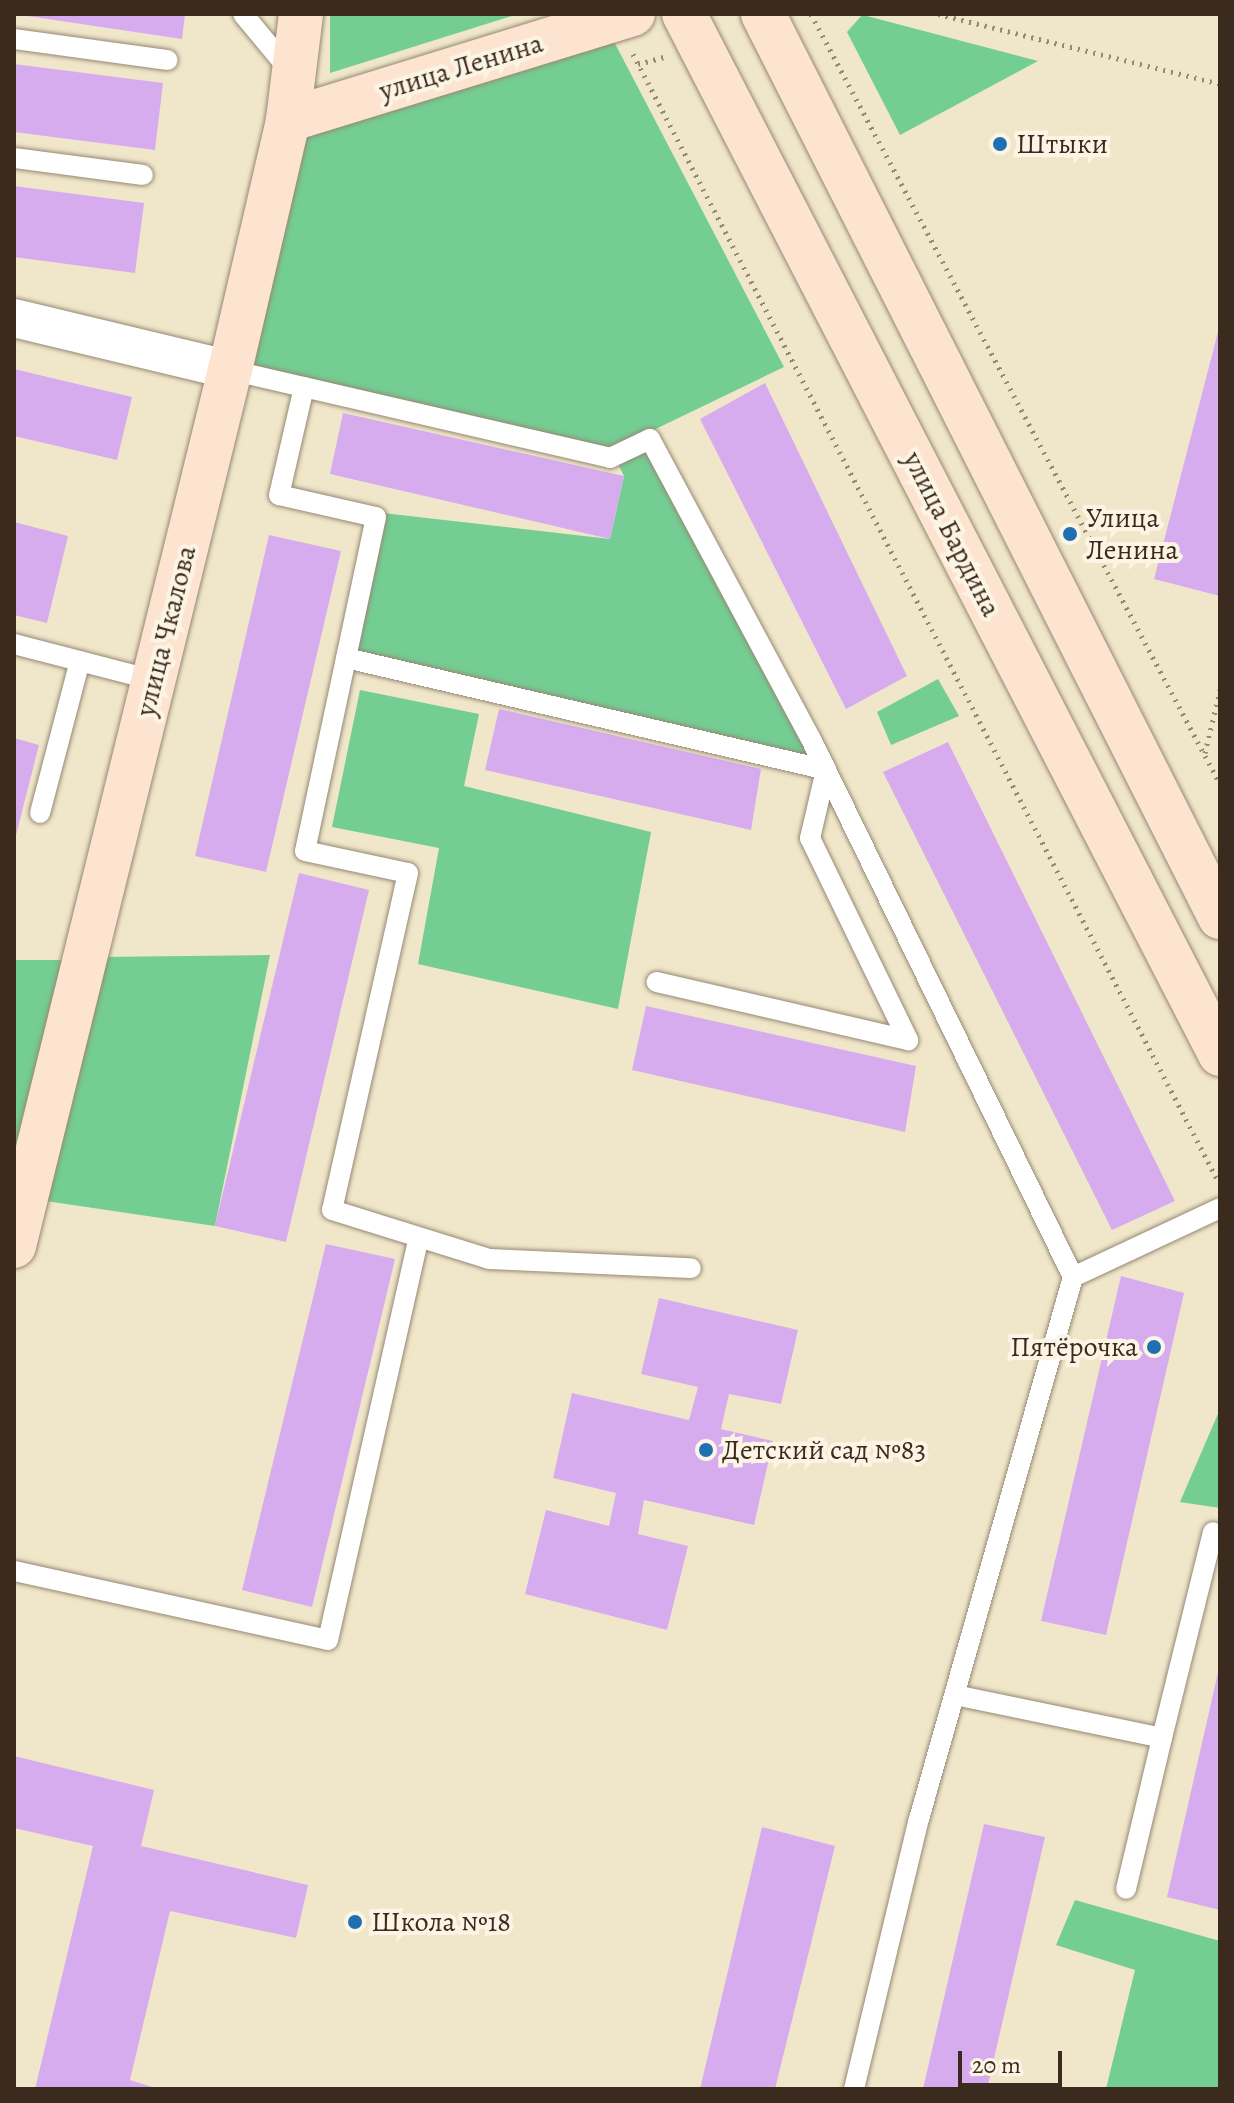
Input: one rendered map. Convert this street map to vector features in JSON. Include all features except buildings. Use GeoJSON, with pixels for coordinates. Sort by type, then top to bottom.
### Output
{"type":"FeatureCollection","features":[{"type":"Feature","properties":{"kind":"main road","name":"улица Чкалова"},"geometry":{"type":"LineString","coordinates":[[14,1246],[19,1202],[230,370],[288,120],[301,14]]}},
{"type":"Feature","properties":{"kind":"main road","name":"улица Бардина"},"geometry":{"type":"LineString","coordinates":[[684,14],[1220,1054]]}},
{"type":"Feature","properties":{"kind":"main road"},"geometry":{"type":"LineString","coordinates":[[763,14],[1220,917]]}},
{"type":"Feature","properties":{"kind":"main road","name":"улица Ленина"},"geometry":{"type":"LineString","coordinates":[[288,120],[624,17]]}},
{"type":"Feature","properties":{"kind":"street"},"geometry":{"type":"LineString","coordinates":[[14,318],[230,370]]}},
{"type":"Feature","properties":{"kind":"lane"},"geometry":{"type":"LineString","coordinates":[[243,14],[295,77]]}},
{"type":"Feature","properties":{"kind":"lane"},"geometry":{"type":"LineString","coordinates":[[14,39],[168,60]]}},
{"type":"Feature","properties":{"kind":"lane"},"geometry":{"type":"LineString","coordinates":[[14,158],[143,175]]}},
{"type":"Feature","properties":{"kind":"lane"},"geometry":{"type":"LineString","coordinates":[[230,370],[610,458],[650,439],[826,770],[1073,1277],[955,1695],[854,2089]]}},
{"type":"Feature","properties":{"kind":"lane"},"geometry":{"type":"LineString","coordinates":[[304,387],[279,495],[376,517],[305,851],[408,873],[332,1210],[418,1240],[489,1259],[691,1268]]}},
{"type":"Feature","properties":{"kind":"lane"},"geometry":{"type":"LineString","coordinates":[[14,644],[153,680]]}},
{"type":"Feature","properties":{"kind":"lane"},"geometry":{"type":"LineString","coordinates":[[346,658],[826,770]]}},
{"type":"Feature","properties":{"kind":"lane"},"geometry":{"type":"LineString","coordinates":[[40,813],[80,661]]}},
{"type":"Feature","properties":{"kind":"lane"},"geometry":{"type":"LineString","coordinates":[[657,982],[908,1040],[810,838],[826,770]]}},
{"type":"Feature","properties":{"kind":"lane"},"geometry":{"type":"LineString","coordinates":[[1073,1277],[1220,1208]]}},
{"type":"Feature","properties":{"kind":"lane"},"geometry":{"type":"LineString","coordinates":[[14,1571],[328,1640],[418,1240]]}},
{"type":"Feature","properties":{"kind":"lane"},"geometry":{"type":"LineString","coordinates":[[1126,1889],[1213,1532]]}},
{"type":"Feature","properties":{"kind":"lane"},"geometry":{"type":"LineString","coordinates":[[955,1695],[1162,1738]]}},
{"type":"Feature","properties":{"kind":"path"},"geometry":{"type":"LineString","coordinates":[[811,14],[1220,784]]}},
{"type":"Feature","properties":{"kind":"path"},"geometry":{"type":"LineString","coordinates":[[938,14],[1220,84]]}},
{"type":"Feature","properties":{"kind":"path"},"geometry":{"type":"LineString","coordinates":[[624,17],[1220,1185]]}},
{"type":"Feature","properties":{"kind":"path"},"geometry":{"type":"LineString","coordinates":[[1205,754],[1220,690]]}},
{"type":"Feature","properties":{"kind":"green space"},"geometry":{"type":"Polygon","coordinates":[[[330,14],[518,14],[330,73],[330,14]]]}},
{"type":"Feature","properties":{"kind":"green space"},"geometry":{"type":"Polygon","coordinates":[[[862,15],[1038,61],[900,135],[847,32],[862,15]]]}},
{"type":"Feature","properties":{"kind":"green space"},"geometry":{"type":"Polygon","coordinates":[[[610,34],[784,367],[610,451],[243,366],[298,129],[610,34]]]}},
{"type":"Feature","properties":{"kind":"green space"},"geometry":{"type":"Polygon","coordinates":[[[648,446],[815,762],[353,655],[383,513],[610,539],[624,476],[616,460],[648,446]]]}},
{"type":"Feature","properties":{"kind":"green space"},"geometry":{"type":"Polygon","coordinates":[[[938,679],[959,716],[891,745],[877,712],[938,679]]]}},
{"type":"Feature","properties":{"kind":"green space"},"geometry":{"type":"Polygon","coordinates":[[[360,690],[479,714],[464,786],[651,832],[618,1009],[418,964],[439,848],[332,827],[360,690]]]}},
{"type":"Feature","properties":{"kind":"green space"},"geometry":{"type":"Polygon","coordinates":[[[270,955],[215,1226],[39,1200],[97,957],[270,955]]]}},
{"type":"Feature","properties":{"kind":"green space"},"geometry":{"type":"Polygon","coordinates":[[[14,960],[72,960],[14,1194],[14,960]]]}},
{"type":"Feature","properties":{"kind":"green space"},"geometry":{"type":"Polygon","coordinates":[[[1220,1409],[1220,1508],[1180,1502],[1220,1409]]]}},
{"type":"Feature","properties":{"kind":"green space"},"geometry":{"type":"Polygon","coordinates":[[[1075,1900],[1220,1941],[1220,2089],[1106,2089],[1135,1970],[1056,1945],[1075,1900]]]}},
{"type":"Feature","properties":{"kind":"place","name":"Штыки"},"geometry":{"type":"Point","coordinates":[1000,144]}},
{"type":"Feature","properties":{"kind":"place","name":"Улица Ленина"},"geometry":{"type":"Point","coordinates":[1070,534]}},
{"type":"Feature","properties":{"kind":"place","name":"Пятёрочка"},"geometry":{"type":"Point","coordinates":[1154,1347]}},
{"type":"Feature","properties":{"kind":"place","name":"Детский сад №83"},"geometry":{"type":"Point","coordinates":[706,1450]}},
{"type":"Feature","properties":{"kind":"place","name":"Школа №18"},"geometry":{"type":"Point","coordinates":[355,1922]}}]}
